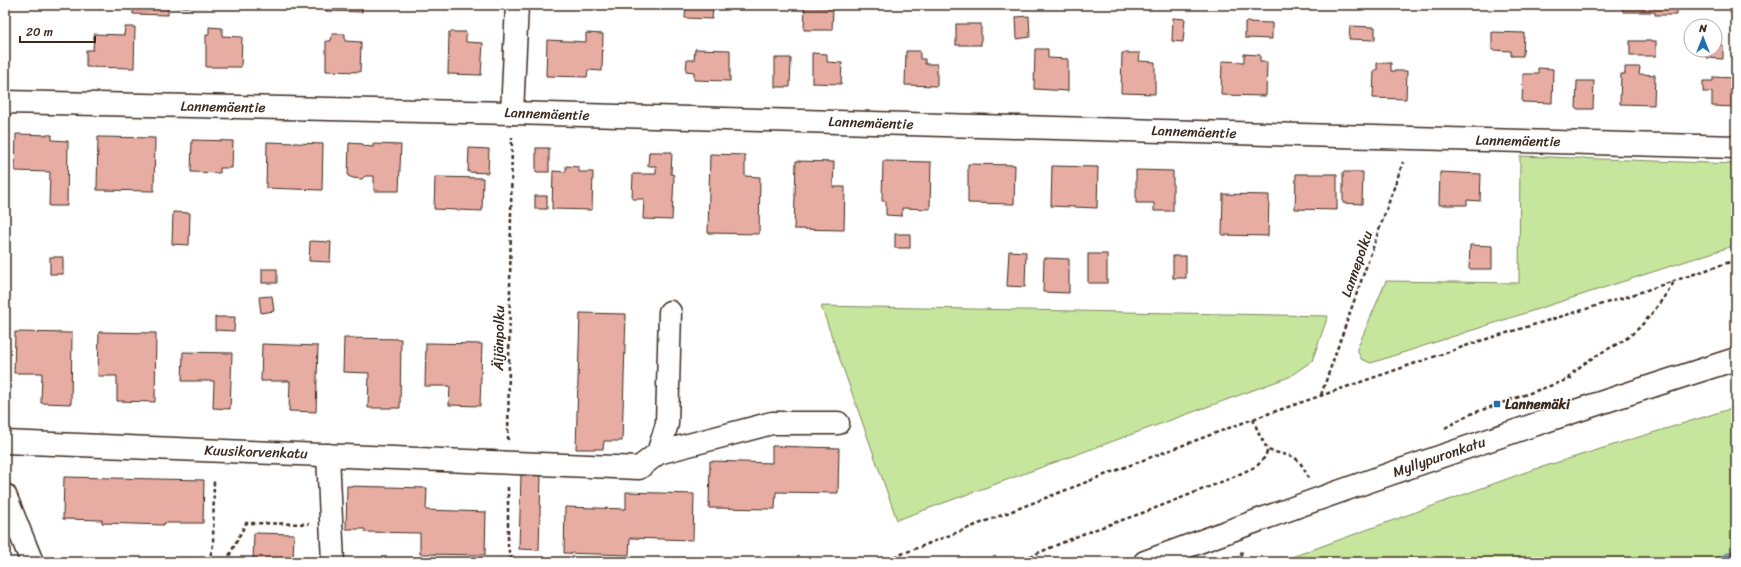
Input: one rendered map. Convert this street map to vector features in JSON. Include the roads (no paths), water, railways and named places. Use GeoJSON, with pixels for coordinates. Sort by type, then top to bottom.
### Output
{"type":"FeatureCollection","features":[{"type":"Feature","properties":{"kind":"street"},"geometry":{"type":"LineString","coordinates":[[512,113],[517,5]]}},
{"type":"Feature","properties":{"kind":"street","name":"Lannemäentie"},"geometry":{"type":"LineString","coordinates":[[5,102],[512,113],[1736,147]]}},
{"type":"Feature","properties":{"kind":"street"},"geometry":{"type":"LineString","coordinates":[[658,453],[667,424],[670,312]]}},
{"type":"Feature","properties":{"kind":"street","name":"Myllypuronkatu"},"geometry":{"type":"LineString","coordinates":[[1145,562],[1316,500],[1559,416],[1736,359]]}},
{"type":"Feature","properties":{"kind":"street"},"geometry":{"type":"LineString","coordinates":[[658,453],[772,423],[838,423]]}},
{"type":"Feature","properties":{"kind":"street","name":"Kuusikorvenkatu"},"geometry":{"type":"LineString","coordinates":[[5,442],[639,468],[658,453]]}},
{"type":"Feature","properties":{"kind":"street"},"geometry":{"type":"LineString","coordinates":[[328,455],[333,562]]}},
{"type":"Feature","properties":{"kind":"street"},"geometry":{"type":"LineString","coordinates":[[5,495],[32,562]]}},
{"type":"Feature","properties":{"kind":"waterway"},"geometry":{"type":"LineString","coordinates":[[1716,562],[1736,552]]}},
{"type":"Feature","properties":{"kind":"place","name":"Lannemäki"},"geometry":{"type":"Point","coordinates":[1497,404]}}]}
